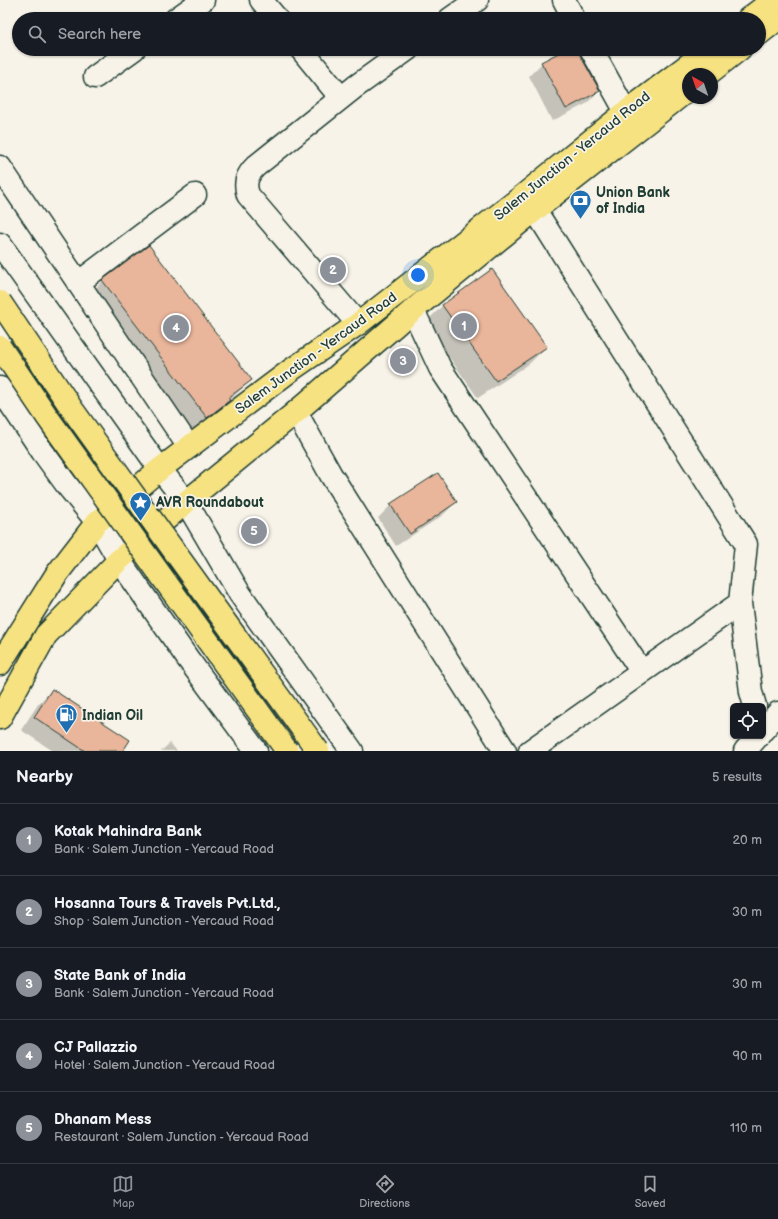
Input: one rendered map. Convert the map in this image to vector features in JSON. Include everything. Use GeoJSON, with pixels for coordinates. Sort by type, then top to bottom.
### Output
{"type":"FeatureCollection","features":[{"type":"Feature","properties":{"kind":"main road","name":"Salem Junction - Yercaud Road"},"geometry":{"type":"LineString","coordinates":[[0,664],[56,575],[98,522],[160,469],[291,370],[358,324],[520,198],[626,112],[700,56]]}},
{"type":"Feature","properties":{"kind":"main road"},"geometry":{"type":"LineString","coordinates":[[716,68],[731,56]]}},
{"type":"Feature","properties":{"kind":"main road"},"geometry":{"type":"LineString","coordinates":[[0,718],[46,635],[119,560],[186,502],[296,412],[413,310],[535,210],[682,95]]}},
{"type":"Feature","properties":{"kind":"main road"},"geometry":{"type":"LineString","coordinates":[[0,302],[72,409],[318,751]]}},
{"type":"Feature","properties":{"kind":"main road"},"geometry":{"type":"LineString","coordinates":[[0,347],[48,418],[287,751]]}},
{"type":"Feature","properties":{"kind":"street"},"geometry":{"type":"LineString","coordinates":[[186,12],[203,0]]}},
{"type":"Feature","properties":{"kind":"street"},"geometry":{"type":"LineString","coordinates":[[261,0],[271,12]]}},
{"type":"Feature","properties":{"kind":"street"},"geometry":{"type":"LineString","coordinates":[[460,12],[476,0]]}},
{"type":"Feature","properties":{"kind":"street"},"geometry":{"type":"LineString","coordinates":[[564,0],[570,12]]}},
{"type":"Feature","properties":{"kind":"street"},"geometry":{"type":"LineString","coordinates":[[95,77],[124,56]]}},
{"type":"Feature","properties":{"kind":"street"},"geometry":{"type":"LineString","coordinates":[[307,56],[341,98]]}},
{"type":"Feature","properties":{"kind":"street"},"geometry":{"type":"LineString","coordinates":[[358,324],[252,201],[245,187],[247,175],[256,166],[341,98],[398,56]]}},
{"type":"Feature","properties":{"kind":"street"},"geometry":{"type":"LineString","coordinates":[[595,56],[626,112]]}},
{"type":"Feature","properties":{"kind":"street"},"geometry":{"type":"LineString","coordinates":[[0,167],[189,447]]}},
{"type":"Feature","properties":{"kind":"street"},"geometry":{"type":"LineString","coordinates":[[78,283],[195,195]]}},
{"type":"Feature","properties":{"kind":"street"},"geometry":{"type":"LineString","coordinates":[[535,210],[746,544],[740,603],[751,692],[754,703]]}},
{"type":"Feature","properties":{"kind":"street"},"geometry":{"type":"LineString","coordinates":[[0,244],[160,469],[186,502],[240,594],[352,751]]}},
{"type":"Feature","properties":{"kind":"street"},"geometry":{"type":"LineString","coordinates":[[413,310],[440,368],[642,672]]}},
{"type":"Feature","properties":{"kind":"street"},"geometry":{"type":"LineString","coordinates":[[0,388],[66,484],[98,522],[119,560],[188,659],[256,751]]}},
{"type":"Feature","properties":{"kind":"street"},"geometry":{"type":"LineString","coordinates":[[296,412],[331,475],[505,751]]}},
{"type":"Feature","properties":{"kind":"street"},"geometry":{"type":"LineString","coordinates":[[530,751],[740,603]]}},
{"type":"Feature","properties":{"kind":"street"},"geometry":{"type":"LineString","coordinates":[[766,727],[778,713]]}},
{"type":"Feature","properties":{"kind":"street"},"geometry":{"type":"LineString","coordinates":[[746,751],[756,739]]}},
{"type":"Feature","properties":{"kind":"building"},"geometry":{"type":"Polygon","coordinates":[[[553,56],[581,56],[600,91],[566,109],[541,62],[553,56]]]}},
{"type":"Feature","properties":{"kind":"building"},"geometry":{"type":"Polygon","coordinates":[[[149,245],[252,380],[228,398],[230,400],[207,418],[102,280],[149,245]]]}},
{"type":"Feature","properties":{"kind":"building"},"geometry":{"type":"Polygon","coordinates":[[[492,269],[547,347],[496,381],[442,305],[492,269]]]}},
{"type":"Feature","properties":{"kind":"building"},"geometry":{"type":"Polygon","coordinates":[[[438,473],[457,502],[410,534],[390,504],[438,473]]]}},
{"type":"Feature","properties":{"kind":"building"},"geometry":{"type":"Polygon","coordinates":[[[52,689],[130,740],[123,751],[85,751],[34,717],[52,689]]]}},
{"type":"Feature","properties":{"kind":"place","name":"Union Bank of India"},"geometry":{"type":"Point","coordinates":[581,220]}},
{"type":"Feature","properties":{"kind":"place","name":"Hosanna Tours & Travels Pvt.Ltd.,"},"geometry":{"type":"Point","coordinates":[333,270]}},
{"type":"Feature","properties":{"kind":"place","name":"Kotak Mahindra Bank"},"geometry":{"type":"Point","coordinates":[464,326]}},
{"type":"Feature","properties":{"kind":"place","name":"CJ Pallazzio"},"geometry":{"type":"Point","coordinates":[176,328]}},
{"type":"Feature","properties":{"kind":"place","name":"State Bank of India"},"geometry":{"type":"Point","coordinates":[403,361]}},
{"type":"Feature","properties":{"kind":"place","name":"AVR Roundabout"},"geometry":{"type":"Point","coordinates":[140,522]}},
{"type":"Feature","properties":{"kind":"place","name":"Dhanam Mess"},"geometry":{"type":"Point","coordinates":[254,531]}},
{"type":"Feature","properties":{"kind":"place","name":"Indian Oil"},"geometry":{"type":"Point","coordinates":[67,734]}}]}
